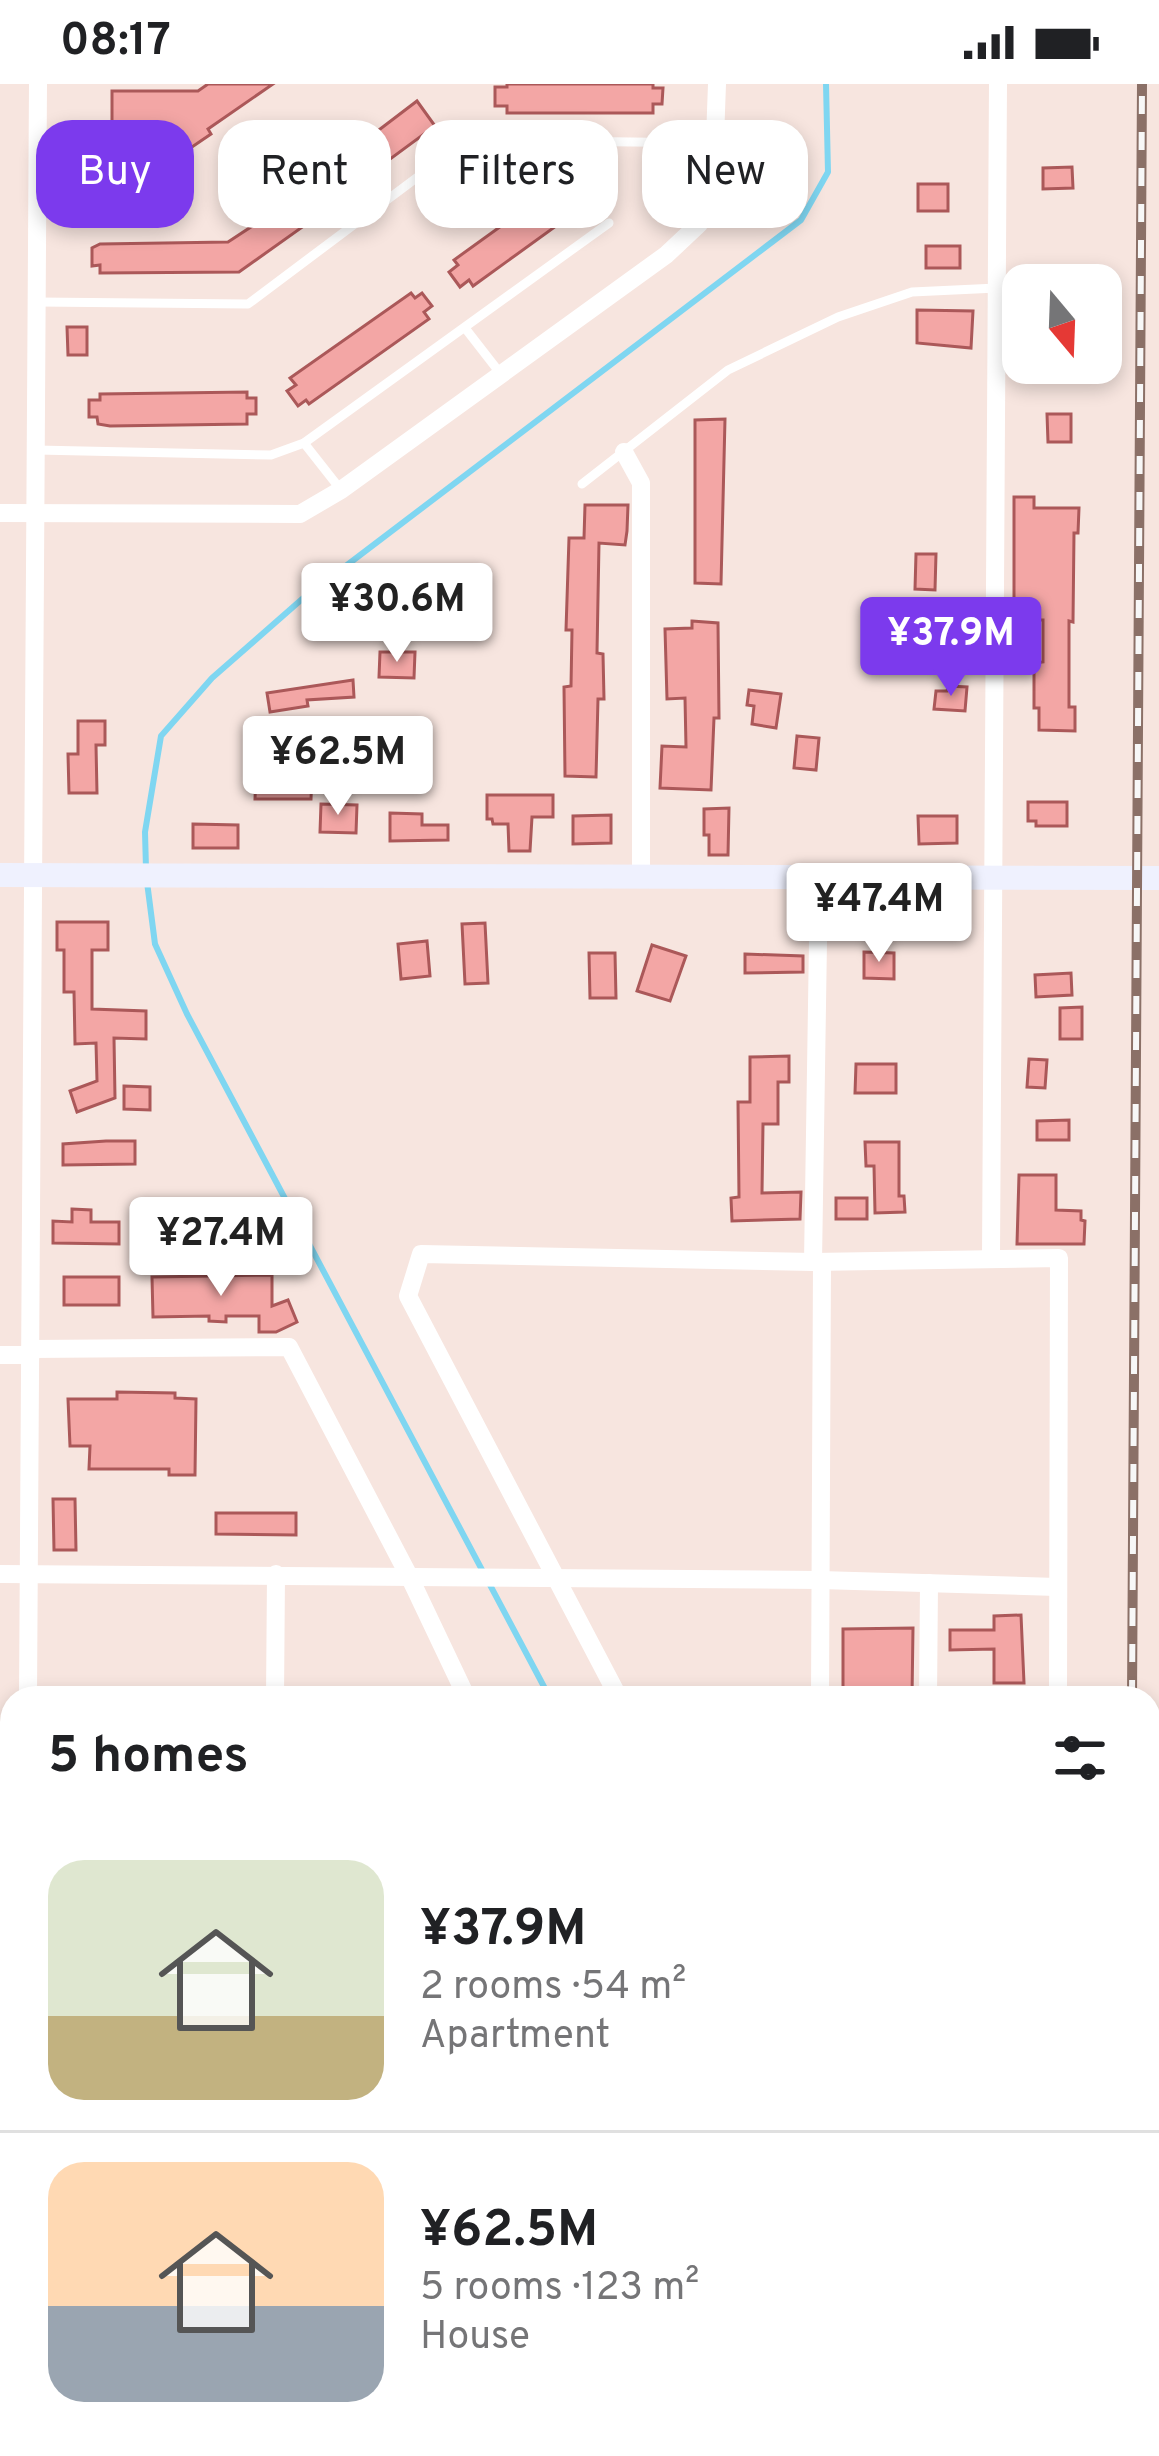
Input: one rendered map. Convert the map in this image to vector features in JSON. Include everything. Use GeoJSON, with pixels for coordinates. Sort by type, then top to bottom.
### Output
{"type":"FeatureCollection","features":[{"type":"Feature","properties":{"kind":"street"},"geometry":{"type":"LineString","coordinates":[[38,84],[38,120]]}},
{"type":"Feature","properties":{"kind":"street"},"geometry":{"type":"LineString","coordinates":[[716,84],[716,120]]}},
{"type":"Feature","properties":{"kind":"street"},"geometry":{"type":"LineString","coordinates":[[991,1257],[998,84]]}},
{"type":"Feature","properties":{"kind":"street"},"geometry":{"type":"LineString","coordinates":[[28,1686],[38,228]]}},
{"type":"Feature","properties":{"kind":"street"},"geometry":{"type":"LineString","coordinates":[[0,513],[300,514],[341,490],[666,255],[695,228]]}},
{"type":"Feature","properties":{"kind":"street"},"geometry":{"type":"LineString","coordinates":[[624,452],[641,483],[641,877]]}},
{"type":"Feature","properties":{"kind":"street"},"geometry":{"type":"LineString","coordinates":[[0,874],[1159,878]]}},
{"type":"Feature","properties":{"kind":"street"},"geometry":{"type":"LineString","coordinates":[[819,878],[820,1686]]}},
{"type":"Feature","properties":{"kind":"street"},"geometry":{"type":"LineString","coordinates":[[612,1686],[408,1296],[421,1254],[818,1262],[1059,1258],[1058,1686]]}},
{"type":"Feature","properties":{"kind":"street"},"geometry":{"type":"LineString","coordinates":[[0,1355],[289,1347],[461,1686]]}},
{"type":"Feature","properties":{"kind":"street"},"geometry":{"type":"LineString","coordinates":[[0,1574],[820,1580],[1057,1587]]}},
{"type":"Feature","properties":{"kind":"street"},"geometry":{"type":"LineString","coordinates":[[274,1686],[276,1574]]}},
{"type":"Feature","properties":{"kind":"street"},"geometry":{"type":"LineString","coordinates":[[928,1686],[929,1583]]}},
{"type":"Feature","properties":{"kind":"lane"},"geometry":{"type":"LineString","coordinates":[[38,302],[248,304],[467,140],[642,142]]}},
{"type":"Feature","properties":{"kind":"lane"},"geometry":{"type":"LineString","coordinates":[[37,450],[271,455],[304,443],[603,228]]}},
{"type":"Feature","properties":{"kind":"lane"},"geometry":{"type":"LineString","coordinates":[[582,484],[728,370],[838,317],[912,292],[997,288]]}},
{"type":"Feature","properties":{"kind":"lane"},"geometry":{"type":"LineString","coordinates":[[465,328],[500,373]]}},
{"type":"Feature","properties":{"kind":"lane"},"geometry":{"type":"LineString","coordinates":[[304,443],[341,490]]}},
{"type":"Feature","properties":{"kind":"building"},"geometry":{"type":"Polygon","coordinates":[[[208,84],[273,84],[218,120],[208,129],[211,134],[194,146],[194,120],[112,120],[112,91],[198,91],[208,84]]]}},
{"type":"Feature","properties":{"kind":"building"},"geometry":{"type":"Polygon","coordinates":[[[653,84],[653,88],[663,88],[662,104],[653,104],[653,113],[507,113],[507,106],[495,106],[495,87],[653,84]]]}},
{"type":"Feature","properties":{"kind":"building"},"geometry":{"type":"Polygon","coordinates":[[[417,101],[431,120],[415,120],[415,141],[391,158],[391,121],[417,101]]]}},
{"type":"Feature","properties":{"kind":"building"},"geometry":{"type":"Polygon","coordinates":[[[1072,167],[1073,188],[1043,189],[1043,168],[1072,167]]]}},
{"type":"Feature","properties":{"kind":"building"},"geometry":{"type":"Polygon","coordinates":[[[918,184],[948,184],[948,211],[918,211],[918,184]]]}},
{"type":"Feature","properties":{"kind":"building"},"geometry":{"type":"Polygon","coordinates":[[[249,228],[301,228],[239,272],[100,273],[100,265],[92,266],[92,248],[100,244],[228,242],[249,228]]]}},
{"type":"Feature","properties":{"kind":"building"},"geometry":{"type":"Polygon","coordinates":[[[498,228],[553,228],[473,286],[469,280],[460,287],[449,272],[458,265],[454,260],[498,228]]]}},
{"type":"Feature","properties":{"kind":"building"},"geometry":{"type":"Polygon","coordinates":[[[926,246],[960,246],[960,268],[926,268],[926,246]]]}},
{"type":"Feature","properties":{"kind":"building"},"geometry":{"type":"Polygon","coordinates":[[[411,293],[415,298],[422,293],[432,306],[424,312],[429,319],[309,404],[306,400],[298,406],[287,391],[296,385],[290,378],[411,293]]]}},
{"type":"Feature","properties":{"kind":"building"},"geometry":{"type":"Polygon","coordinates":[[[917,310],[973,311],[971,348],[917,343],[917,310]]]}},
{"type":"Feature","properties":{"kind":"building"},"geometry":{"type":"Polygon","coordinates":[[[67,327],[87,327],[87,355],[68,355],[67,327]]]}},
{"type":"Feature","properties":{"kind":"building"},"geometry":{"type":"Polygon","coordinates":[[[247,392],[247,398],[256,398],[256,414],[247,414],[247,424],[110,426],[89,417],[89,400],[100,400],[100,394],[247,392]]]}},
{"type":"Feature","properties":{"kind":"building"},"geometry":{"type":"Polygon","coordinates":[[[1047,414],[1071,414],[1071,442],[1048,442],[1047,414]]]}},
{"type":"Feature","properties":{"kind":"building"},"geometry":{"type":"Polygon","coordinates":[[[725,419],[721,584],[695,583],[695,420],[725,419]]]}},
{"type":"Feature","properties":{"kind":"building"},"geometry":{"type":"Polygon","coordinates":[[[1014,497],[1034,497],[1034,508],[1079,508],[1078,533],[1074,533],[1073,622],[1069,621],[1069,707],[1075,707],[1075,731],[1039,730],[1034,663],[1043,662],[1043,620],[1038,620],[1038,609],[1014,608],[1014,497]]]}},
{"type":"Feature","properties":{"kind":"building"},"geometry":{"type":"Polygon","coordinates":[[[585,505],[628,505],[625,545],[599,543],[597,653],[603,654],[604,699],[598,699],[596,777],[565,776],[564,687],[571,686],[572,630],[566,630],[569,538],[584,538],[585,505]]]}},
{"type":"Feature","properties":{"kind":"building"},"geometry":{"type":"Polygon","coordinates":[[[916,554],[936,554],[935,590],[915,589],[916,554]]]}},
{"type":"Feature","properties":{"kind":"building"},"geometry":{"type":"Polygon","coordinates":[[[920,608],[965,609],[965,635],[920,635],[920,608]]]}},
{"type":"Feature","properties":{"kind":"building"},"geometry":{"type":"Polygon","coordinates":[[[692,621],[718,623],[719,718],[714,718],[711,790],[660,788],[662,746],[686,747],[685,698],[667,699],[665,629],[692,628],[692,621]]]}},
{"type":"Feature","properties":{"kind":"building"},"geometry":{"type":"Polygon","coordinates":[[[380,652],[415,652],[414,678],[379,677],[380,652]]]}},
{"type":"Feature","properties":{"kind":"building"},"geometry":{"type":"Polygon","coordinates":[[[353,680],[354,697],[307,700],[308,706],[270,712],[267,693],[353,680]]]}},
{"type":"Feature","properties":{"kind":"building"},"geometry":{"type":"Polygon","coordinates":[[[948,686],[967,687],[965,711],[934,709],[936,691],[947,691],[948,686]]]}},
{"type":"Feature","properties":{"kind":"building"},"geometry":{"type":"Polygon","coordinates":[[[749,690],[781,694],[776,728],[752,724],[749,690]]]}},
{"type":"Feature","properties":{"kind":"building"},"geometry":{"type":"Polygon","coordinates":[[[78,721],[105,721],[105,745],[96,745],[97,793],[69,793],[68,754],[78,754],[78,721]]]}},
{"type":"Feature","properties":{"kind":"building"},"geometry":{"type":"Polygon","coordinates":[[[797,736],[819,738],[816,770],[794,768],[797,736]]]}},
{"type":"Feature","properties":{"kind":"building"},"geometry":{"type":"Polygon","coordinates":[[[256,772],[312,772],[311,799],[255,799],[256,772]]]}},
{"type":"Feature","properties":{"kind":"building"},"geometry":{"type":"Polygon","coordinates":[[[487,795],[553,795],[553,817],[532,817],[530,851],[509,851],[508,824],[487,819],[487,795]]]}},
{"type":"Feature","properties":{"kind":"building"},"geometry":{"type":"Polygon","coordinates":[[[1028,802],[1067,802],[1067,826],[1036,826],[1036,821],[1028,821],[1028,802]]]}},
{"type":"Feature","properties":{"kind":"building"},"geometry":{"type":"Polygon","coordinates":[[[321,804],[357,805],[356,833],[320,832],[321,804]]]}},
{"type":"Feature","properties":{"kind":"building"},"geometry":{"type":"Polygon","coordinates":[[[729,808],[728,855],[709,855],[704,809],[729,808]]]}},
{"type":"Feature","properties":{"kind":"building"},"geometry":{"type":"Polygon","coordinates":[[[390,813],[422,814],[422,825],[448,825],[448,840],[390,841],[390,813]]]}},
{"type":"Feature","properties":{"kind":"building"},"geometry":{"type":"Polygon","coordinates":[[[611,815],[611,843],[573,844],[573,816],[611,815]]]}},
{"type":"Feature","properties":{"kind":"building"},"geometry":{"type":"Polygon","coordinates":[[[918,816],[957,816],[957,843],[919,844],[918,816]]]}},
{"type":"Feature","properties":{"kind":"building"},"geometry":{"type":"Polygon","coordinates":[[[193,824],[238,825],[238,848],[193,848],[193,824]]]}},
{"type":"Feature","properties":{"kind":"building"},"geometry":{"type":"Polygon","coordinates":[[[57,922],[108,922],[108,950],[92,950],[92,1009],[146,1011],[146,1039],[114,1038],[115,1098],[77,1112],[70,1091],[97,1081],[96,1043],[75,1044],[74,992],[64,992],[64,950],[57,950],[57,922]]]}},
{"type":"Feature","properties":{"kind":"building"},"geometry":{"type":"Polygon","coordinates":[[[485,923],[488,983],[465,984],[462,924],[485,923]]]}},
{"type":"Feature","properties":{"kind":"building"},"geometry":{"type":"Polygon","coordinates":[[[427,941],[430,976],[401,979],[398,944],[427,941]]]}},
{"type":"Feature","properties":{"kind":"building"},"geometry":{"type":"Polygon","coordinates":[[[652,945],[686,956],[670,1001],[637,991],[652,945]]]}},
{"type":"Feature","properties":{"kind":"building"},"geometry":{"type":"Polygon","coordinates":[[[864,952],[894,953],[894,979],[864,978],[864,952]]]}},
{"type":"Feature","properties":{"kind":"building"},"geometry":{"type":"Polygon","coordinates":[[[589,953],[615,953],[616,998],[590,998],[589,953]]]}},
{"type":"Feature","properties":{"kind":"building"},"geometry":{"type":"Polygon","coordinates":[[[745,954],[803,956],[803,972],[745,973],[745,954]]]}},
{"type":"Feature","properties":{"kind":"building"},"geometry":{"type":"Polygon","coordinates":[[[1071,973],[1072,995],[1036,997],[1035,975],[1071,973]]]}},
{"type":"Feature","properties":{"kind":"building"},"geometry":{"type":"Polygon","coordinates":[[[1082,1007],[1082,1039],[1060,1039],[1060,1008],[1082,1007]]]}},
{"type":"Feature","properties":{"kind":"building"},"geometry":{"type":"Polygon","coordinates":[[[789,1056],[789,1082],[778,1082],[778,1124],[763,1124],[762,1193],[801,1192],[800,1219],[732,1221],[731,1198],[739,1197],[738,1102],[750,1102],[750,1057],[789,1056]]]}},
{"type":"Feature","properties":{"kind":"building"},"geometry":{"type":"Polygon","coordinates":[[[1029,1059],[1047,1060],[1045,1088],[1027,1087],[1029,1059]]]}},
{"type":"Feature","properties":{"kind":"building"},"geometry":{"type":"Polygon","coordinates":[[[856,1064],[896,1064],[896,1093],[855,1093],[856,1064]]]}},
{"type":"Feature","properties":{"kind":"building"},"geometry":{"type":"Polygon","coordinates":[[[124,1086],[150,1087],[150,1110],[124,1109],[124,1086]]]}},
{"type":"Feature","properties":{"kind":"building"},"geometry":{"type":"Polygon","coordinates":[[[1069,1120],[1069,1140],[1037,1140],[1037,1121],[1069,1120]]]}},
{"type":"Feature","properties":{"kind":"building"},"geometry":{"type":"Polygon","coordinates":[[[135,1141],[135,1164],[63,1165],[63,1144],[135,1141]]]}},
{"type":"Feature","properties":{"kind":"building"},"geometry":{"type":"Polygon","coordinates":[[[865,1142],[899,1142],[899,1196],[904,1196],[905,1212],[875,1213],[874,1166],[866,1166],[865,1142]]]}},
{"type":"Feature","properties":{"kind":"building"},"geometry":{"type":"Polygon","coordinates":[[[1019,1175],[1056,1175],[1056,1210],[1081,1211],[1084,1244],[1017,1244],[1019,1175]]]}},
{"type":"Feature","properties":{"kind":"building"},"geometry":{"type":"Polygon","coordinates":[[[836,1198],[867,1198],[867,1219],[836,1219],[836,1198]]]}},
{"type":"Feature","properties":{"kind":"building"},"geometry":{"type":"Polygon","coordinates":[[[72,1209],[91,1210],[91,1222],[119,1222],[119,1244],[53,1243],[53,1221],[72,1222],[72,1209]]]}},
{"type":"Feature","properties":{"kind":"building"},"geometry":{"type":"Polygon","coordinates":[[[272,1275],[272,1306],[288,1300],[297,1322],[276,1332],[259,1332],[259,1316],[226,1316],[226,1322],[209,1321],[209,1316],[153,1317],[152,1277],[272,1275]]]}},
{"type":"Feature","properties":{"kind":"building"},"geometry":{"type":"Polygon","coordinates":[[[64,1277],[119,1277],[119,1305],[64,1305],[64,1277]]]}},
{"type":"Feature","properties":{"kind":"building"},"geometry":{"type":"Polygon","coordinates":[[[117,1392],[175,1393],[175,1398],[196,1399],[195,1475],[169,1475],[169,1469],[89,1469],[90,1446],[70,1446],[68,1399],[117,1399],[117,1392]]]}},
{"type":"Feature","properties":{"kind":"building"},"geometry":{"type":"Polygon","coordinates":[[[53,1499],[75,1499],[76,1550],[54,1550],[53,1499]]]}},
{"type":"Feature","properties":{"kind":"building"},"geometry":{"type":"Polygon","coordinates":[[[216,1513],[296,1513],[296,1535],[216,1534],[216,1513]]]}},
{"type":"Feature","properties":{"kind":"building"},"geometry":{"type":"Polygon","coordinates":[[[1021,1615],[1024,1683],[994,1683],[994,1649],[950,1650],[950,1630],[994,1630],[994,1616],[1021,1615]]]}},
{"type":"Feature","properties":{"kind":"building"},"geometry":{"type":"Polygon","coordinates":[[[913,1628],[912,1686],[843,1686],[843,1629],[913,1628]]]}},
{"type":"Feature","properties":{"kind":"waterway"},"geometry":{"type":"LineString","coordinates":[[146,869],[145,832],[161,736],[212,678],[301,600],[801,220],[828,172],[826,84]]}},
{"type":"Feature","properties":{"kind":"waterway"},"geometry":{"type":"LineString","coordinates":[[147,882],[155,944],[187,1014],[544,1686]]}},
{"type":"Feature","properties":{"kind":"railway"},"geometry":{"type":"LineString","coordinates":[[1132,1686],[1142,84]]}}]}
